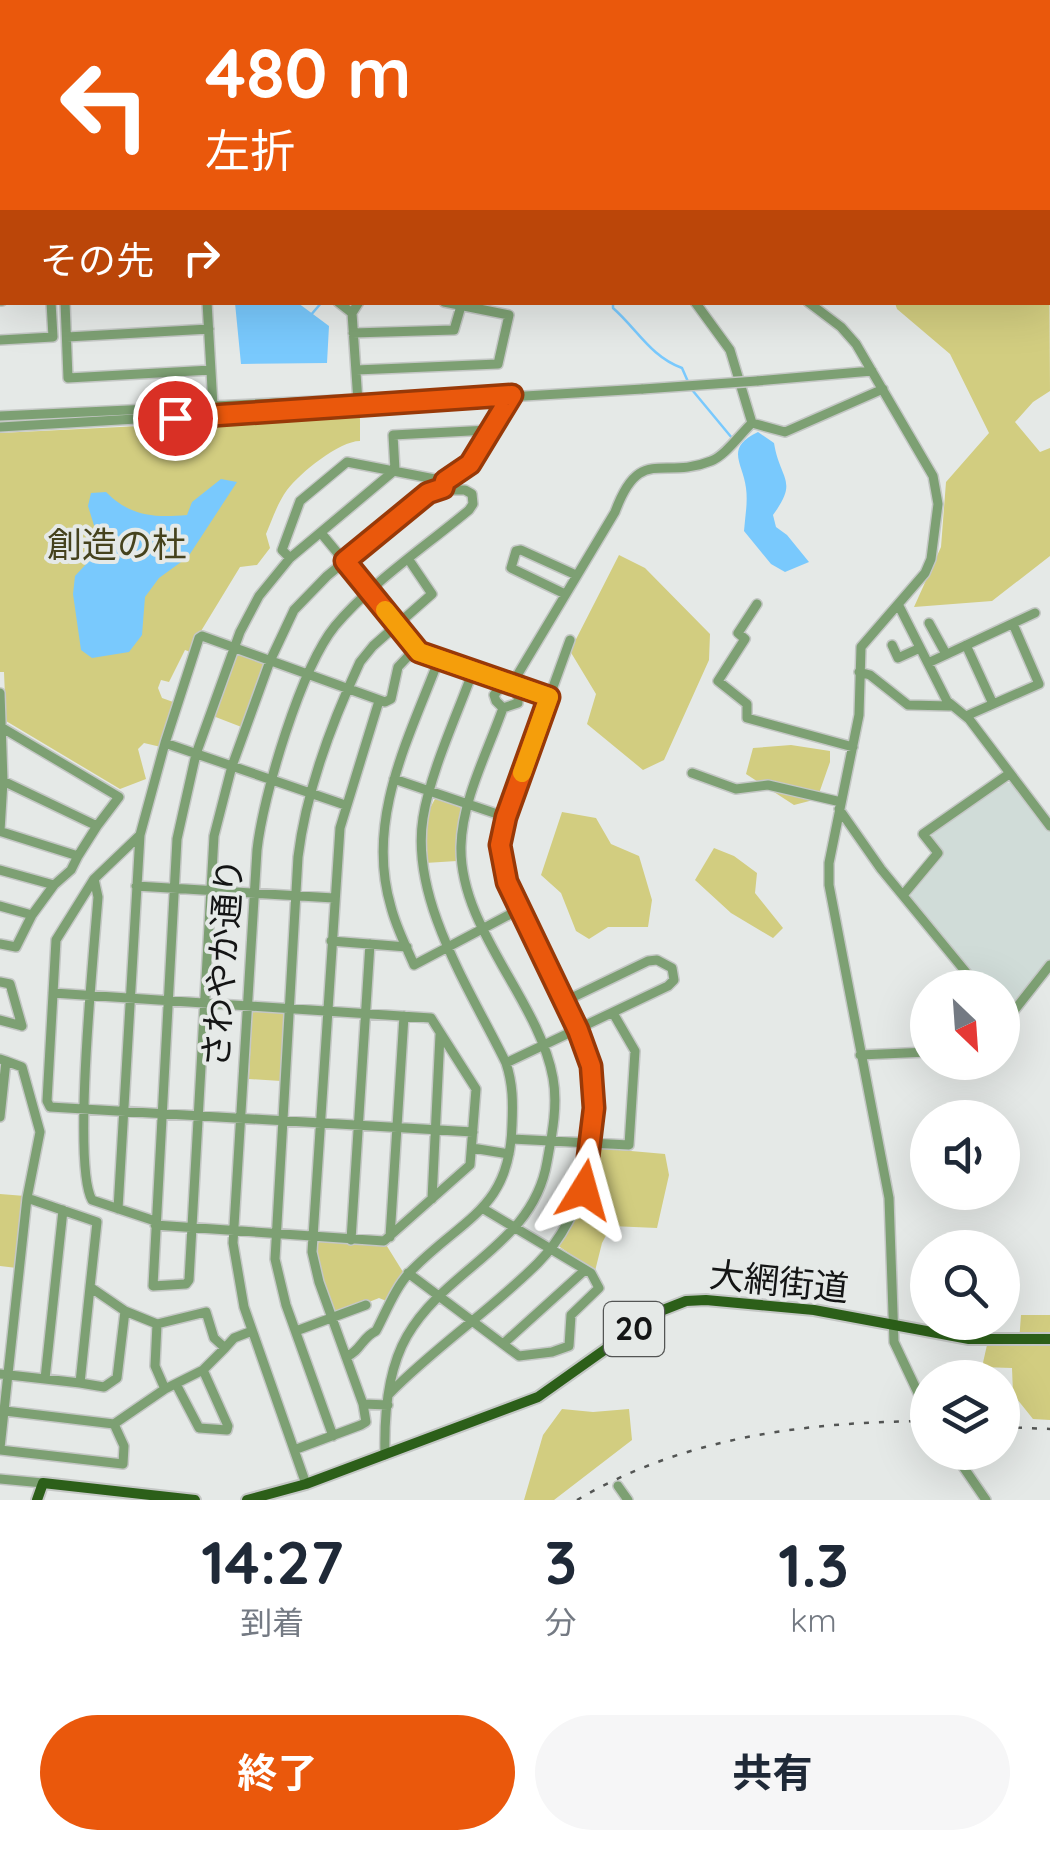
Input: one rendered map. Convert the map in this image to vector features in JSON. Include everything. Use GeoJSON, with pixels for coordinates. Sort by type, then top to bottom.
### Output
{"type":"FeatureCollection","features":[{"type":"Feature","properties":{"kind":"main road","name":"大網街道"},"geometry":{"type":"LineString","coordinates":[[247,1500],[306,1484],[538,1397],[658,1312],[680,1303],[706,1300],[814,1310],[969,1339],[1050,1338]]}},
{"type":"Feature","properties":{"kind":"main road"},"geometry":{"type":"LineString","coordinates":[[37,1500],[44,1483],[118,1496],[195,1500]]}},
{"type":"Feature","properties":{"kind":"street"},"geometry":{"type":"LineString","coordinates":[[0,340],[53,337],[50,305]]}},
{"type":"Feature","properties":{"kind":"street"},"geometry":{"type":"LineString","coordinates":[[65,305],[68,378],[211,370]]}},
{"type":"Feature","properties":{"kind":"street"},"geometry":{"type":"LineString","coordinates":[[207,305],[213,406]]}},
{"type":"Feature","properties":{"kind":"street"},"geometry":{"type":"LineString","coordinates":[[342,305],[352,314]]}},
{"type":"Feature","properties":{"kind":"street"},"geometry":{"type":"LineString","coordinates":[[357,305],[352,314],[358,402]]}},
{"type":"Feature","properties":{"kind":"street"},"geometry":{"type":"LineString","coordinates":[[356,370],[498,364],[509,315],[456,305]]}},
{"type":"Feature","properties":{"kind":"street"},"geometry":{"type":"LineString","coordinates":[[698,305],[730,350],[752,423]]}},
{"type":"Feature","properties":{"kind":"street"},"geometry":{"type":"LineString","coordinates":[[812,305],[848,334],[872,371],[933,476],[938,504],[931,559],[925,573],[865,640],[859,657],[860,715],[829,864],[829,886],[888,1198],[891,1324],[910,1377]]}},
{"type":"Feature","properties":{"kind":"street"},"geometry":{"type":"LineString","coordinates":[[353,332],[454,330],[460,306]]}},
{"type":"Feature","properties":{"kind":"street"},"geometry":{"type":"LineString","coordinates":[[67,337],[208,328]]}},
{"type":"Feature","properties":{"kind":"street"},"geometry":{"type":"LineString","coordinates":[[0,428],[437,393],[510,395],[872,371]]}},
{"type":"Feature","properties":{"kind":"street"},"geometry":{"type":"LineString","coordinates":[[752,423],[784,432],[883,389]]}},
{"type":"Feature","properties":{"kind":"street"},"geometry":{"type":"LineString","coordinates":[[394,470],[290,558],[259,596],[235,648],[196,754],[180,820],[174,888],[153,1286],[186,1284],[189,1280],[214,836],[232,766],[270,661],[294,610],[345,561],[470,464],[510,403],[510,395]]}},
{"type":"Feature","properties":{"kind":"street"},"geometry":{"type":"LineString","coordinates":[[0,416],[358,402]]}},
{"type":"Feature","properties":{"kind":"street"},"geometry":{"type":"LineString","coordinates":[[504,708],[494,694],[512,684],[615,512],[625,484],[656,467],[713,461],[752,423]]}},
{"type":"Feature","properties":{"kind":"street"},"geometry":{"type":"LineString","coordinates":[[394,470],[392,434],[489,430]]}},
{"type":"Feature","properties":{"kind":"street"},"geometry":{"type":"LineString","coordinates":[[290,558],[282,550],[300,500],[347,462],[394,470],[444,485]]}},
{"type":"Feature","properties":{"kind":"street","name":"さわやか通り"},"geometry":{"type":"LineString","coordinates":[[306,1484],[238,1283],[233,1232],[260,827],[271,780],[309,674],[333,629],[371,592],[470,510],[472,494],[444,485]]}},
{"type":"Feature","properties":{"kind":"street"},"geometry":{"type":"LineString","coordinates":[[321,532],[416,648],[549,697]]}},
{"type":"Feature","properties":{"kind":"street"},"geometry":{"type":"LineString","coordinates":[[565,594],[512,568],[516,552],[521,550],[576,575]]}},
{"type":"Feature","properties":{"kind":"street"},"geometry":{"type":"LineString","coordinates":[[334,1436],[278,1278],[275,1235],[296,896],[302,826],[348,688],[360,662],[432,594],[409,560]]}},
{"type":"Feature","properties":{"kind":"street"},"geometry":{"type":"LineString","coordinates":[[757,604],[738,633],[745,638],[718,680],[747,704],[747,718],[852,753]]}},
{"type":"Feature","properties":{"kind":"street"},"geometry":{"type":"LineString","coordinates":[[899,606],[951,706],[966,716],[1050,826]]}},
{"type":"Feature","properties":{"kind":"street"},"geometry":{"type":"LineString","coordinates":[[928,663],[1035,613]]}},
{"type":"Feature","properties":{"kind":"street"},"geometry":{"type":"LineString","coordinates":[[930,623],[946,654]]}},
{"type":"Feature","properties":{"kind":"street"},"geometry":{"type":"LineString","coordinates":[[966,716],[1039,684],[1013,624]]}},
{"type":"Feature","properties":{"kind":"street"},"geometry":{"type":"LineString","coordinates":[[118,1209],[140,835],[200,637],[385,702],[391,698],[398,667],[416,648]]}},
{"type":"Feature","properties":{"kind":"street"},"geometry":{"type":"LineString","coordinates":[[363,1404],[389,1400],[550,1249],[584,1190],[591,1145],[591,1066],[520,909],[503,866],[500,845],[506,817],[570,640]]}},
{"type":"Feature","properties":{"kind":"street"},"geometry":{"type":"LineString","coordinates":[[892,645],[898,658],[920,648]]}},
{"type":"Feature","properties":{"kind":"street"},"geometry":{"type":"LineString","coordinates":[[966,645],[993,704]]}},
{"type":"Feature","properties":{"kind":"street"},"geometry":{"type":"LineString","coordinates":[[438,658],[394,779],[382,828],[384,879],[390,906],[414,964],[520,909]]}},
{"type":"Feature","properties":{"kind":"street"},"geometry":{"type":"LineString","coordinates":[[346,1357],[356,1353],[368,1334],[376,1331],[408,1273],[482,1208],[500,1186],[510,1154],[513,1097],[506,1063],[437,922],[423,874],[422,826],[430,792],[473,671]]}},
{"type":"Feature","properties":{"kind":"street"},"geometry":{"type":"LineString","coordinates":[[859,672],[870,675],[908,705],[951,706]]}},
{"type":"Feature","properties":{"kind":"street"},"geometry":{"type":"LineString","coordinates":[[504,708],[518,703],[512,684]]}},
{"type":"Feature","properties":{"kind":"street"},"geometry":{"type":"LineString","coordinates":[[0,693],[1,832],[78,856]]}},
{"type":"Feature","properties":{"kind":"street"},"geometry":{"type":"LineString","coordinates":[[294,1450],[366,1422],[315,1268],[313,1238],[338,839],[345,805],[380,701]]}},
{"type":"Feature","properties":{"kind":"street"},"geometry":{"type":"LineString","coordinates":[[385,1455],[389,1400],[406,1338],[439,1296],[516,1228],[536,1200],[544,1179],[554,1079],[543,1046],[470,897],[462,866],[462,829],[504,708]]}},
{"type":"Feature","properties":{"kind":"street"},"geometry":{"type":"LineString","coordinates":[[0,944],[16,947],[32,916],[54,885],[71,870],[96,826],[119,797],[1,727]]}},
{"type":"Feature","properties":{"kind":"street"},"geometry":{"type":"LineString","coordinates":[[165,743],[345,805]]}},
{"type":"Feature","properties":{"kind":"street"},"geometry":{"type":"LineString","coordinates":[[692,773],[736,789],[768,785],[840,806],[903,895],[964,970]]}},
{"type":"Feature","properties":{"kind":"street"},"geometry":{"type":"LineString","coordinates":[[903,895],[938,852],[923,834],[1010,774]]}},
{"type":"Feature","properties":{"kind":"street"},"geometry":{"type":"LineString","coordinates":[[394,779],[506,817]]}},
{"type":"Feature","properties":{"kind":"street"},"geometry":{"type":"LineString","coordinates":[[3,781],[96,826]]}},
{"type":"Feature","properties":{"kind":"street"},"geometry":{"type":"LineString","coordinates":[[140,835],[94,879],[57,936],[47,1101],[50,1107],[473,1132]]}},
{"type":"Feature","properties":{"kind":"street"},"geometry":{"type":"LineString","coordinates":[[0,870],[54,885]]}},
{"type":"Feature","properties":{"kind":"street"},"geometry":{"type":"LineString","coordinates":[[53,993],[92,996],[168,1000],[248,1006],[289,1008],[430,1018],[474,1082],[470,1165],[384,1241],[194,1229],[155,1223],[92,1200],[85,1166],[85,1109],[92,996],[98,897],[94,879]]}},
{"type":"Feature","properties":{"kind":"street"},"geometry":{"type":"LineString","coordinates":[[136,886],[334,898]]}},
{"type":"Feature","properties":{"kind":"street"},"geometry":{"type":"LineString","coordinates":[[0,906],[32,916]]}},
{"type":"Feature","properties":{"kind":"street"},"geometry":{"type":"LineString","coordinates":[[331,941],[407,947]]}},
{"type":"Feature","properties":{"kind":"street"},"geometry":{"type":"LineString","coordinates":[[351,1240],[370,944]]}},
{"type":"Feature","properties":{"kind":"street"},"geometry":{"type":"LineString","coordinates":[[506,1063],[668,986],[674,980],[672,968],[658,960],[648,962],[565,1002]]}},
{"type":"Feature","properties":{"kind":"street"},"geometry":{"type":"LineString","coordinates":[[1020,1002],[1050,966]]}},
{"type":"Feature","properties":{"kind":"street"},"geometry":{"type":"LineString","coordinates":[[0,982],[10,984],[22,1026],[0,1020]]}},
{"type":"Feature","properties":{"kind":"street"},"geometry":{"type":"LineString","coordinates":[[512,1139],[626,1146],[630,1140],[636,1051],[613,1012]]}},
{"type":"Feature","properties":{"kind":"street"},"geometry":{"type":"LineString","coordinates":[[390,1237],[404,1016]]}},
{"type":"Feature","properties":{"kind":"street"},"geometry":{"type":"LineString","coordinates":[[432,1199],[441,1032]]}},
{"type":"Feature","properties":{"kind":"street"},"geometry":{"type":"LineString","coordinates":[[860,1054],[910,1053]]}},
{"type":"Feature","properties":{"kind":"street"},"geometry":{"type":"LineString","coordinates":[[0,1117],[3,1060],[22,1067],[40,1132],[27,1198],[5,1374],[0,1449],[123,1464],[124,1446],[114,1424]]}},
{"type":"Feature","properties":{"kind":"street"},"geometry":{"type":"LineString","coordinates":[[472,1148],[510,1154]]}},
{"type":"Feature","properties":{"kind":"street"},"geometry":{"type":"LineString","coordinates":[[27,1198],[97,1222],[80,1383]]}},
{"type":"Feature","properties":{"kind":"street"},"geometry":{"type":"LineString","coordinates":[[408,1273],[518,1356],[569,1346],[572,1316],[599,1288],[585,1270],[482,1208]]}},
{"type":"Feature","properties":{"kind":"street"},"geometry":{"type":"LineString","coordinates":[[44,1379],[64,1210]]}},
{"type":"Feature","properties":{"kind":"street"},"geometry":{"type":"LineString","coordinates":[[504,1344],[585,1270]]}},
{"type":"Feature","properties":{"kind":"street"},"geometry":{"type":"LineString","coordinates":[[90,1287],[125,1311],[158,1324],[206,1312],[214,1338],[226,1348]]}},
{"type":"Feature","properties":{"kind":"street"},"geometry":{"type":"LineString","coordinates":[[296,1332],[366,1305]]}},
{"type":"Feature","properties":{"kind":"street"},"geometry":{"type":"LineString","coordinates":[[5,1374],[104,1387],[118,1378],[125,1311]]}},
{"type":"Feature","properties":{"kind":"street"},"geometry":{"type":"LineString","coordinates":[[158,1324],[155,1366],[199,1428],[224,1431],[228,1426],[204,1370]]}},
{"type":"Feature","properties":{"kind":"street"},"geometry":{"type":"LineString","coordinates":[[4,1411],[114,1424],[204,1370],[234,1338],[252,1331]]}},
{"type":"Feature","properties":{"kind":"street"},"geometry":{"type":"LineString","coordinates":[[965,1470],[986,1500]]}},
{"type":"Feature","properties":{"kind":"street"},"geometry":{"type":"LineString","coordinates":[[0,1479],[44,1483]]}},
{"type":"Feature","properties":{"kind":"street"},"geometry":{"type":"LineString","coordinates":[[618,1500],[618,1486],[628,1500]]}},
{"type":"Feature","properties":{"kind":"shaded area"},"geometry":{"type":"Polygon","coordinates":[[[1007,783],[1012,783],[1050,829],[1050,960],[1020,999],[1020,970],[969,970],[909,899],[908,893],[943,853],[930,837],[1007,783]]]}},
{"type":"Feature","properties":{"kind":"green space"},"geometry":{"type":"Polygon","coordinates":[[[896,305],[1049,305],[1050,391],[1033,402],[1015,422],[1040,452],[1050,448],[1050,556],[992,601],[914,607],[941,547],[946,482],[989,433],[950,354],[896,305]]]}},
{"type":"Feature","properties":{"kind":"green space","name":"創造の杜"},"geometry":{"type":"Polygon","coordinates":[[[360,415],[360,441],[320,459],[287,490],[266,534],[270,548],[257,565],[240,567],[198,636],[193,653],[185,650],[169,682],[161,680],[158,688],[162,698],[176,703],[161,747],[144,743],[138,749],[146,779],[120,789],[6,721],[4,672],[0,672],[0,433],[360,415]]]}},
{"type":"Feature","properties":{"kind":"green space"},"geometry":{"type":"Polygon","coordinates":[[[619,555],[645,568],[710,634],[709,660],[664,760],[643,770],[587,724],[596,694],[570,651],[619,555]]]}},
{"type":"Feature","properties":{"kind":"green space"},"geometry":{"type":"Polygon","coordinates":[[[240,652],[265,660],[267,665],[244,728],[213,716],[235,655],[240,652]]]}},
{"type":"Feature","properties":{"kind":"green space"},"geometry":{"type":"Polygon","coordinates":[[[791,745],[830,751],[817,799],[794,805],[746,774],[753,748],[791,745]]]}},
{"type":"Feature","properties":{"kind":"green space"},"geometry":{"type":"Polygon","coordinates":[[[436,797],[464,809],[457,835],[457,861],[425,863],[427,814],[436,797]]]}},
{"type":"Feature","properties":{"kind":"green space"},"geometry":{"type":"Polygon","coordinates":[[[562,812],[596,818],[611,844],[639,856],[652,900],[648,927],[608,927],[589,939],[576,931],[561,893],[541,875],[562,812]]]}},
{"type":"Feature","properties":{"kind":"green space"},"geometry":{"type":"Polygon","coordinates":[[[714,848],[734,856],[757,873],[755,893],[783,928],[773,938],[731,913],[695,880],[714,848]]]}},
{"type":"Feature","properties":{"kind":"green space"},"geometry":{"type":"Polygon","coordinates":[[[257,1009],[285,1013],[281,1081],[249,1079],[252,1012],[257,1009]]]}},
{"type":"Feature","properties":{"kind":"green space"},"geometry":{"type":"Polygon","coordinates":[[[597,1148],[665,1154],[669,1175],[657,1228],[611,1226],[595,1271],[557,1245],[580,1208],[597,1148]]]}},
{"type":"Feature","properties":{"kind":"green space"},"geometry":{"type":"Polygon","coordinates":[[[0,1194],[25,1196],[17,1268],[0,1266],[0,1194]]]}},
{"type":"Feature","properties":{"kind":"green space"},"geometry":{"type":"Polygon","coordinates":[[[319,1240],[385,1243],[403,1272],[389,1302],[379,1298],[336,1315],[319,1268],[319,1240]]]}},
{"type":"Feature","properties":{"kind":"green space"},"geometry":{"type":"Polygon","coordinates":[[[1021,1315],[1050,1315],[1050,1420],[1033,1419],[1020,1403],[1020,1360],[984,1360],[987,1345],[1019,1342],[1021,1315]]]}},
{"type":"Feature","properties":{"kind":"green space"},"geometry":{"type":"Polygon","coordinates":[[[562,1409],[629,1409],[632,1440],[554,1500],[524,1500],[543,1435],[562,1409]]]}},
{"type":"Feature","properties":{"kind":"water"},"geometry":{"type":"Polygon","coordinates":[[[235,305],[301,305],[329,326],[327,363],[241,364],[235,305]]]}},
{"type":"Feature","properties":{"kind":"water"},"geometry":{"type":"Polygon","coordinates":[[[758,432],[774,443],[786,480],[785,494],[773,515],[776,527],[809,562],[785,572],[771,564],[744,531],[747,494],[738,450],[758,432]]]}},
{"type":"Feature","properties":{"kind":"water"},"geometry":{"type":"Polygon","coordinates":[[[221,479],[237,482],[188,557],[159,578],[145,597],[142,635],[129,652],[92,658],[81,650],[73,594],[75,576],[101,548],[88,506],[91,493],[106,492],[143,514],[187,515],[192,502],[221,479]]]}},
{"type":"Feature","properties":{"kind":"waterway"},"geometry":{"type":"LineString","coordinates":[[310,316],[319,305]]}},
{"type":"Feature","properties":{"kind":"waterway"},"geometry":{"type":"LineString","coordinates":[[613,305],[653,350],[682,368],[689,384]]}},
{"type":"Feature","properties":{"kind":"waterway"},"geometry":{"type":"LineString","coordinates":[[693,391],[732,438]]}},
{"type":"Feature","properties":{"kind":"railway"},"geometry":{"type":"LineString","coordinates":[[577,1500],[660,1461],[746,1437],[836,1425],[910,1421]]}},
{"type":"Feature","properties":{"kind":"railway"},"geometry":{"type":"LineString","coordinates":[[1020,1428],[1050,1429]]}},
{"type":"Feature","properties":{"kind":"slow traffic"},"geometry":{"type":"LineString","coordinates":[[385,610],[419,652],[549,697],[522,773]]}},
{"type":"Feature","properties":{"kind":"route"},"geometry":{"type":"LineString","coordinates":[[175,418],[512,395],[470,464],[345,561],[419,652],[549,697],[506,817],[500,845],[507,882],[586,1047],[591,1066],[594,1108],[584,1190]]}}]}
